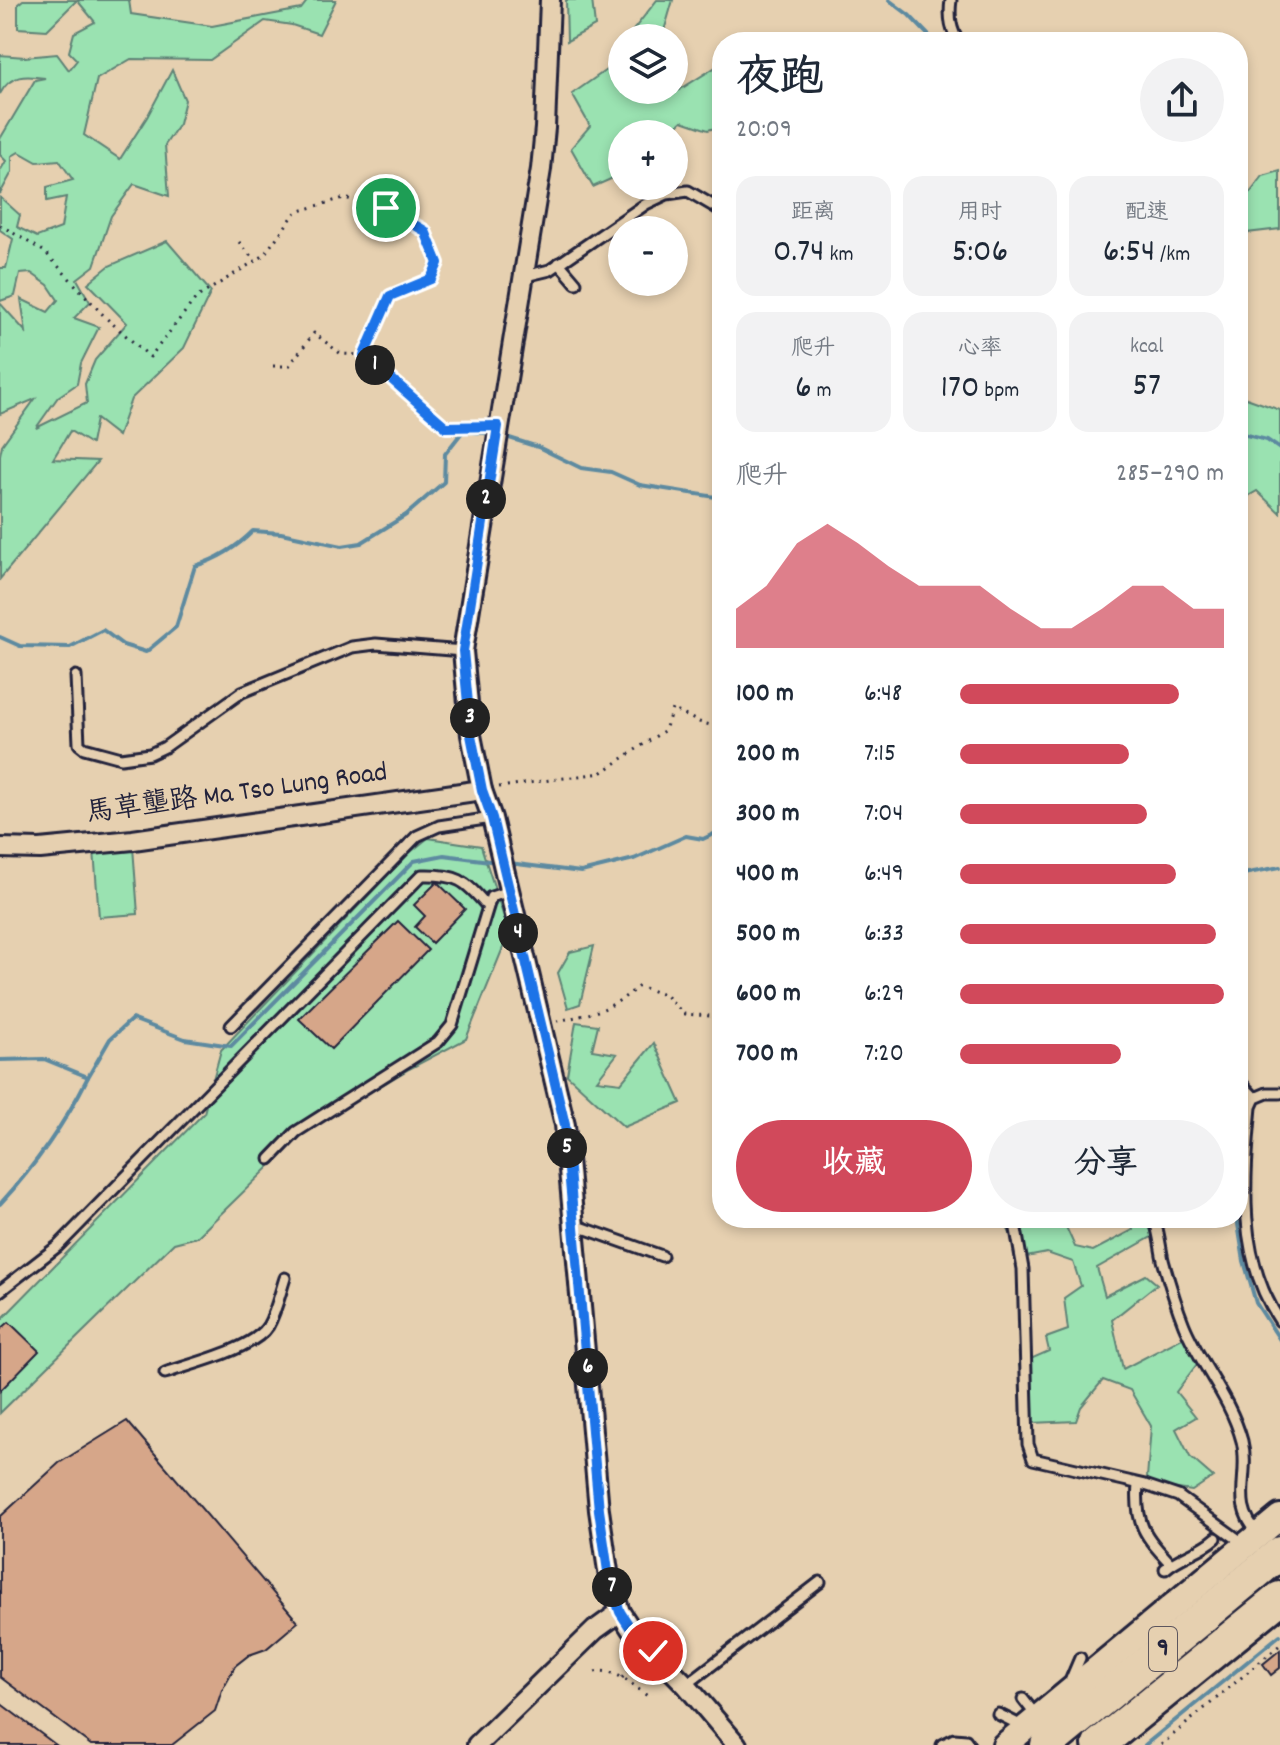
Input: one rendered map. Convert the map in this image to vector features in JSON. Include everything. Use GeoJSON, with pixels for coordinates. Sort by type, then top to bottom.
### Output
{"type":"FeatureCollection","features":[{"type":"Feature","properties":{"kind":"highway","name":"9"},"geometry":{"type":"LineString","coordinates":[[1027,1728],[1262,1544]]}},
{"type":"Feature","properties":{"kind":"highway","name":"9"},"geometry":{"type":"LineString","coordinates":[[1099,1745],[1280,1598]]}},
{"type":"Feature","properties":{"kind":"main road"},"geometry":{"type":"LineString","coordinates":[[1027,1728],[1076,1686],[1262,1544],[1280,1517]]}},
{"type":"Feature","properties":{"kind":"street"},"geometry":{"type":"LineString","coordinates":[[550,0],[545,128],[463,651],[471,735],[565,1125],[599,1510],[609,1578],[620,1612],[631,1629],[686,1685],[737,1745]]}},
{"type":"Feature","properties":{"kind":"street","name":"馬草壟路 Ma Tso Lung Road"},"geometry":{"type":"LineString","coordinates":[[0,848],[40,849],[133,840],[482,790]]}},
{"type":"Feature","properties":{"kind":"street"},"geometry":{"type":"LineString","coordinates":[[477,1745],[595,1630],[620,1612]]}},
{"type":"Feature","properties":{"kind":"lane"},"geometry":{"type":"LineString","coordinates":[[951,0],[949,14],[954,32]]}},
{"type":"Feature","properties":{"kind":"lane"},"geometry":{"type":"LineString","coordinates":[[522,277],[550,270],[646,204],[667,194],[688,191],[712,205]]}},
{"type":"Feature","properties":{"kind":"lane"},"geometry":{"type":"LineString","coordinates":[[559,263],[576,283]]}},
{"type":"Feature","properties":{"kind":"lane"},"geometry":{"type":"LineString","coordinates":[[76,676],[79,744],[121,758],[136,758],[165,747],[242,692],[340,651],[376,644],[463,651]]}},
{"type":"Feature","properties":{"kind":"lane"},"geometry":{"type":"LineString","coordinates":[[231,1026],[417,836],[439,826],[492,818]]}},
{"type":"Feature","properties":{"kind":"lane"},"geometry":{"type":"LineString","coordinates":[[0,1291],[58,1246],[422,875],[442,874],[466,881],[487,906]]}},
{"type":"Feature","properties":{"kind":"lane"},"geometry":{"type":"LineString","coordinates":[[270,1159],[296,1132],[438,1042],[452,1025],[491,897],[509,891]]}},
{"type":"Feature","properties":{"kind":"lane"},"geometry":{"type":"LineString","coordinates":[[1248,1091],[1255,1098]]}},
{"type":"Feature","properties":{"kind":"lane"},"geometry":{"type":"LineString","coordinates":[[1248,1140],[1251,1107],[1255,1098],[1267,1093],[1280,1093]]}},
{"type":"Feature","properties":{"kind":"lane"},"geometry":{"type":"LineString","coordinates":[[575,1225],[662,1256]]}},
{"type":"Feature","properties":{"kind":"lane"},"geometry":{"type":"LineString","coordinates":[[1016,1228],[1023,1269],[1028,1444],[1031,1457],[1178,1496],[1262,1544]]}},
{"type":"Feature","properties":{"kind":"lane"},"geometry":{"type":"LineString","coordinates":[[1156,1228],[1182,1320],[1226,1398],[1237,1425],[1244,1454],[1243,1507],[1248,1522],[1262,1544]]}},
{"type":"Feature","properties":{"kind":"lane"},"geometry":{"type":"LineString","coordinates":[[1247,1228],[1259,1285],[1280,1321]]}},
{"type":"Feature","properties":{"kind":"lane"},"geometry":{"type":"LineString","coordinates":[[165,1373],[260,1336],[269,1324],[285,1278]]}},
{"type":"Feature","properties":{"kind":"lane"},"geometry":{"type":"LineString","coordinates":[[1138,1484],[1136,1509],[1139,1520],[1168,1567],[1216,1538]]}},
{"type":"Feature","properties":{"kind":"lane"},"geometry":{"type":"LineString","coordinates":[[686,1685],[820,1582]]}},
{"type":"Feature","properties":{"kind":"lane"},"geometry":{"type":"LineString","coordinates":[[1076,1686],[1071,1679],[1080,1658]]}},
{"type":"Feature","properties":{"kind":"lane"},"geometry":{"type":"LineString","coordinates":[[998,1714],[1027,1728]]}},
{"type":"Feature","properties":{"kind":"lane"},"geometry":{"type":"LineString","coordinates":[[942,1745],[954,1739],[966,1740],[969,1745]]}},
{"type":"Feature","properties":{"kind":"path"},"geometry":{"type":"LineString","coordinates":[[0,225],[45,252],[105,317],[150,357],[196,298],[263,256],[296,212],[344,198],[386,208],[425,231],[438,263],[431,279],[390,296],[364,355]]}},
{"type":"Feature","properties":{"kind":"path"},"geometry":{"type":"LineString","coordinates":[[239,242],[255,261]]}},
{"type":"Feature","properties":{"kind":"path"},"geometry":{"type":"LineString","coordinates":[[273,366],[289,366],[314,333],[341,354],[364,355],[446,427],[498,426]]}},
{"type":"Feature","properties":{"kind":"path"},"geometry":{"type":"LineString","coordinates":[[482,790],[601,773],[665,730],[672,709],[712,725]]}},
{"type":"Feature","properties":{"kind":"path"},"geometry":{"type":"LineString","coordinates":[[540,1024],[599,1013],[639,986],[666,996],[684,1014],[712,1016]]}},
{"type":"Feature","properties":{"kind":"path"},"geometry":{"type":"LineString","coordinates":[[1161,1745],[1280,1645]]}},
{"type":"Feature","properties":{"kind":"path"},"geometry":{"type":"LineString","coordinates":[[622,1678],[640,1660]]}},
{"type":"Feature","properties":{"kind":"path"},"geometry":{"type":"LineString","coordinates":[[595,1672],[602,1670],[622,1678],[650,1698]]}},
{"type":"Feature","properties":{"kind":"green space"},"geometry":{"type":"Polygon","coordinates":[[[23,0],[77,0],[47,30],[18,28],[18,4],[23,0]]]}},
{"type":"Feature","properties":{"kind":"green space"},"geometry":{"type":"Polygon","coordinates":[[[77,0],[129,0],[131,14],[212,26],[301,9],[308,0],[336,0],[319,34],[292,25],[265,21],[210,60],[131,59],[97,79],[84,135],[120,159],[172,70],[185,100],[179,124],[165,145],[169,196],[134,184],[111,216],[94,266],[77,279],[90,302],[74,318],[99,327],[81,363],[77,384],[58,397],[36,428],[87,403],[85,384],[95,360],[127,323],[88,283],[109,266],[167,241],[211,292],[184,348],[131,399],[118,436],[96,419],[91,444],[70,431],[53,459],[98,461],[0,579],[0,455],[2,445],[35,399],[0,414],[0,303],[26,332],[21,299],[48,312],[58,300],[48,285],[31,273],[20,274],[15,296],[0,301],[0,268],[6,268],[13,239],[0,230],[0,197],[20,215],[17,227],[37,237],[61,228],[66,197],[47,201],[47,187],[73,180],[59,160],[37,162],[19,152],[12,156],[12,172],[0,194],[0,171],[6,161],[0,155],[0,139],[35,80],[45,78],[19,77],[4,87],[0,94],[0,55],[25,57],[57,54],[69,70],[77,60],[69,52],[74,33],[95,22],[77,0]]]}},
{"type":"Feature","properties":{"kind":"green space"},"geometry":{"type":"Polygon","coordinates":[[[566,0],[592,0],[595,26],[567,41],[566,0]]]}},
{"type":"Feature","properties":{"kind":"green space"},"geometry":{"type":"Polygon","coordinates":[[[657,0],[673,0],[666,24],[638,24],[657,0]]]}},
{"type":"Feature","properties":{"kind":"green space"},"geometry":{"type":"Polygon","coordinates":[[[608,69],[608,104],[688,104],[688,84],[712,69],[712,129],[688,123],[688,120],[608,120],[608,180],[593,187],[571,148],[590,126],[572,94],[608,69]]]}},
{"type":"Feature","properties":{"kind":"green space"},"geometry":{"type":"Polygon","coordinates":[[[1280,171],[1280,229],[1248,233],[1248,195],[1263,176],[1280,171]]]}},
{"type":"Feature","properties":{"kind":"green space"},"geometry":{"type":"Polygon","coordinates":[[[1248,399],[1280,410],[1280,513],[1257,491],[1248,496],[1248,399]]]}},
{"type":"Feature","properties":{"kind":"green space"},"geometry":{"type":"Polygon","coordinates":[[[428,838],[481,846],[509,933],[466,1039],[307,1130],[197,1237],[174,1243],[0,1413],[0,1321],[204,1113],[221,1050],[407,855],[428,838]]]}},
{"type":"Feature","properties":{"kind":"green space"},"geometry":{"type":"Polygon","coordinates":[[[133,847],[138,914],[99,917],[94,850],[133,847]]]}},
{"type":"Feature","properties":{"kind":"green space"},"geometry":{"type":"Polygon","coordinates":[[[594,946],[580,1004],[568,1008],[558,973],[570,952],[594,946]]]}},
{"type":"Feature","properties":{"kind":"green space"},"geometry":{"type":"Polygon","coordinates":[[[576,1022],[598,1025],[592,1050],[617,1054],[597,1080],[621,1083],[654,1043],[681,1103],[624,1127],[567,1075],[576,1022]]]}},
{"type":"Feature","properties":{"kind":"green space"},"geometry":{"type":"Polygon","coordinates":[[[1008,1228],[1066,1228],[1075,1247],[1093,1251],[1132,1228],[1152,1228],[1155,1235],[1097,1268],[1105,1296],[1146,1275],[1157,1284],[1112,1320],[1123,1369],[1184,1337],[1197,1364],[1176,1392],[1196,1417],[1176,1429],[1190,1457],[1213,1477],[1192,1491],[1157,1486],[1147,1478],[1151,1426],[1130,1390],[1103,1380],[1081,1407],[1076,1421],[1032,1423],[1019,1364],[1049,1351],[1046,1338],[1068,1330],[1064,1298],[1081,1286],[1073,1262],[1047,1253],[1021,1258],[1008,1228]]]}},
{"type":"Feature","properties":{"kind":"building"},"geometry":{"type":"Polygon","coordinates":[[[437,882],[465,909],[432,943],[415,927],[425,916],[414,905],[437,882]]]}},
{"type":"Feature","properties":{"kind":"building"},"geometry":{"type":"Polygon","coordinates":[[[398,921],[428,950],[331,1049],[299,1019],[398,921]]]}},
{"type":"Feature","properties":{"kind":"building"},"geometry":{"type":"Polygon","coordinates":[[[9,1322],[39,1351],[0,1391],[0,1330],[9,1322]]]}},
{"type":"Feature","properties":{"kind":"building"},"geometry":{"type":"Polygon","coordinates":[[[127,1421],[298,1622],[266,1649],[249,1655],[235,1666],[215,1711],[172,1745],[91,1745],[0,1677],[0,1517],[59,1463],[127,1421]]]}},
{"type":"Feature","properties":{"kind":"building"},"geometry":{"type":"Polygon","coordinates":[[[1280,1650],[1280,1668],[1271,1675],[1263,1664],[1280,1650]]]}},
{"type":"Feature","properties":{"kind":"building"},"geometry":{"type":"Polygon","coordinates":[[[0,1703],[56,1745],[0,1745],[0,1703]]]}},
{"type":"Feature","properties":{"kind":"waterway"},"geometry":{"type":"LineString","coordinates":[[889,0],[925,32]]}},
{"type":"Feature","properties":{"kind":"waterway"},"geometry":{"type":"LineString","coordinates":[[0,637],[20,646],[70,647],[103,630],[123,645],[146,652],[176,627],[195,566],[226,552],[253,531],[281,533],[342,546],[361,543],[406,515],[444,482],[445,454],[463,431],[494,434]]}},
{"type":"Feature","properties":{"kind":"waterway"},"geometry":{"type":"LineString","coordinates":[[1248,435],[1267,440],[1280,449]]}},
{"type":"Feature","properties":{"kind":"waterway"},"geometry":{"type":"LineString","coordinates":[[503,436],[538,447],[581,468],[611,472],[640,485],[712,496]]}},
{"type":"Feature","properties":{"kind":"waterway"},"geometry":{"type":"LineString","coordinates":[[509,863],[581,872],[634,859],[686,836],[703,839],[712,835]]}},
{"type":"Feature","properties":{"kind":"waterway"},"geometry":{"type":"LineString","coordinates":[[0,1060],[44,1059],[88,1077],[110,1039],[132,1019],[185,1039],[231,1046],[414,861],[444,855],[497,862]]}},
{"type":"Feature","properties":{"kind":"waterway"},"geometry":{"type":"LineString","coordinates":[[1248,873],[1280,867]]}},
{"type":"Feature","properties":{"kind":"waterway"},"geometry":{"type":"LineString","coordinates":[[0,1204],[48,1144],[88,1077]]}},
{"type":"Feature","properties":{"kind":"waterway"},"geometry":{"type":"LineString","coordinates":[[1239,1228],[1256,1303],[1280,1340]]}},
{"type":"Feature","properties":{"kind":"waterway"},"geometry":{"type":"LineString","coordinates":[[1145,1745],[1280,1635]]}},
{"type":"Feature","properties":{"kind":"route"},"geometry":{"type":"LineString","coordinates":[[386,208],[425,231],[438,263],[431,279],[390,296],[364,355],[446,427],[498,426],[463,651],[471,735],[565,1125],[599,1510],[609,1578],[620,1612],[631,1629],[653,1651]]}}]}
